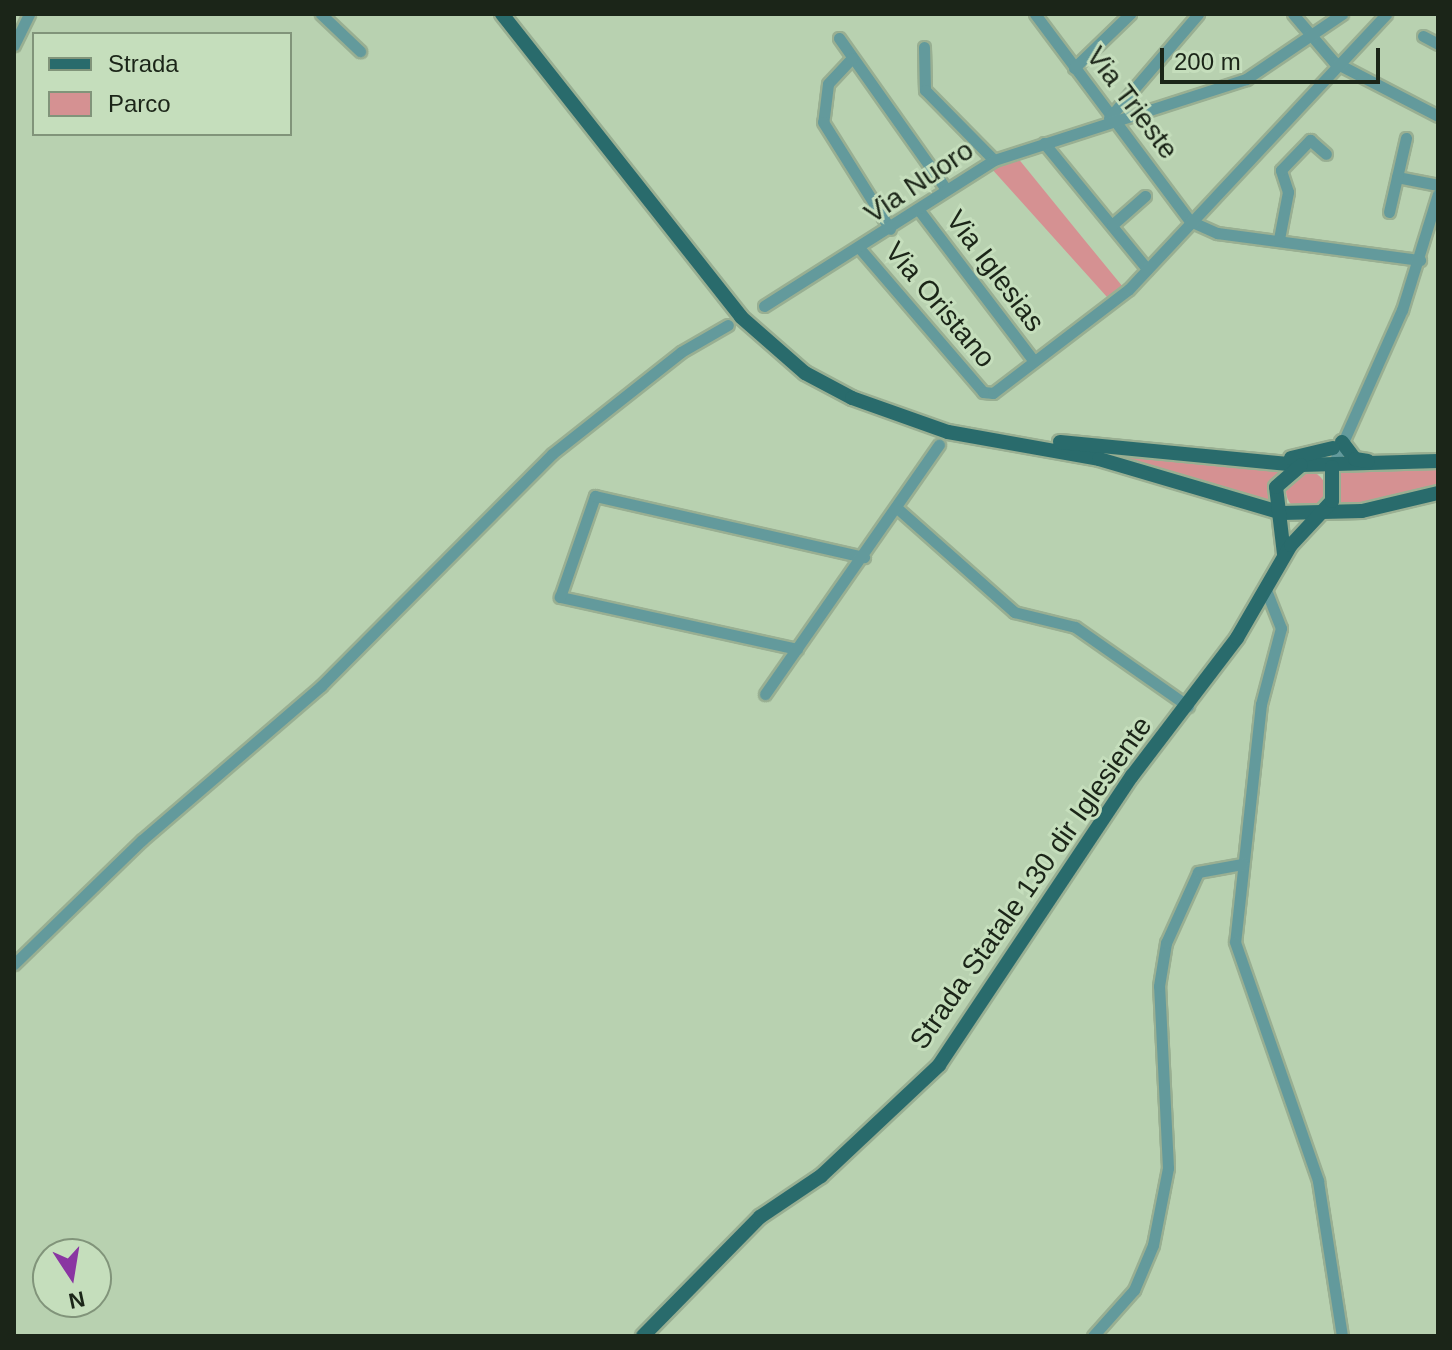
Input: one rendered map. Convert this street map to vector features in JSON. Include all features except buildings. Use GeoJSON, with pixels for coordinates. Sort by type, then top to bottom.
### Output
{"type":"FeatureCollection","features":[{"type":"Feature","properties":{"kind":"main road"},"geometry":{"type":"LineString","coordinates":[[502,14],[741,317],[805,373],[852,398],[948,432],[1099,459],[1282,513],[1319,516],[1438,493]]}},
{"type":"Feature","properties":{"kind":"main road"},"geometry":{"type":"LineString","coordinates":[[511,14],[751,313],[829,377],[951,424],[1246,462],[1332,467],[1438,461]]}},
{"type":"Feature","properties":{"kind":"main road"},"geometry":{"type":"LineString","coordinates":[[1246,462],[1340,443],[1355,459],[1390,466]]}},
{"type":"Feature","properties":{"kind":"main road"},"geometry":{"type":"LineString","coordinates":[[1282,513],[1278,481],[1301,465]]}},
{"type":"Feature","properties":{"kind":"main road"},"geometry":{"type":"LineString","coordinates":[[1319,516],[1334,497],[1332,467]]}},
{"type":"Feature","properties":{"kind":"main road","name":"Strada Statale 130 dir Iglesiente"},"geometry":{"type":"LineString","coordinates":[[1282,513],[1283,558]]}},
{"type":"Feature","properties":{"kind":"main road","name":"Strada Statale 130 dir Iglesiente"},"geometry":{"type":"LineString","coordinates":[[643,1336],[760,1217],[821,1176],[939,1065],[1132,776],[1188,706],[1266,590],[1283,558],[1319,516]]}},
{"type":"Feature","properties":{"kind":"street"},"geometry":{"type":"LineString","coordinates":[[14,45],[29,14]]}},
{"type":"Feature","properties":{"kind":"street"},"geometry":{"type":"LineString","coordinates":[[321,14],[360,51]]}},
{"type":"Feature","properties":{"kind":"street","name":"Via Trieste"},"geometry":{"type":"LineString","coordinates":[[1035,14],[1111,121],[1190,221]]}},
{"type":"Feature","properties":{"kind":"street"},"geometry":{"type":"LineString","coordinates":[[1074,68],[1130,14]]}},
{"type":"Feature","properties":{"kind":"street"},"geometry":{"type":"LineString","coordinates":[[1111,121],[1198,14]]}},
{"type":"Feature","properties":{"kind":"street"},"geometry":{"type":"LineString","coordinates":[[1293,14],[1334,62],[1438,116]]}},
{"type":"Feature","properties":{"kind":"street","name":"Via Nuoro"},"geometry":{"type":"LineString","coordinates":[[764,306],[861,250],[946,189],[994,160],[1246,79],[1342,14]]}},
{"type":"Feature","properties":{"kind":"street"},"geometry":{"type":"LineString","coordinates":[[1034,361],[1147,269],[1334,62],[1386,14]]}},
{"type":"Feature","properties":{"kind":"street"},"geometry":{"type":"LineString","coordinates":[[1423,36],[1438,44]]}},
{"type":"Feature","properties":{"kind":"street"},"geometry":{"type":"LineString","coordinates":[[839,38],[946,189]]}},
{"type":"Feature","properties":{"kind":"street"},"geometry":{"type":"LineString","coordinates":[[924,47],[925,90],[994,160]]}},
{"type":"Feature","properties":{"kind":"street"},"geometry":{"type":"LineString","coordinates":[[852,58],[828,84],[823,122],[890,229]]}},
{"type":"Feature","properties":{"kind":"street"},"geometry":{"type":"LineString","coordinates":[[1389,212],[1406,138]]}},
{"type":"Feature","properties":{"kind":"street"},"geometry":{"type":"LineString","coordinates":[[1279,239],[1288,192],[1281,170],[1310,140],[1326,154]]}},
{"type":"Feature","properties":{"kind":"street"},"geometry":{"type":"LineString","coordinates":[[1044,143],[1147,269]]}},
{"type":"Feature","properties":{"kind":"street"},"geometry":{"type":"LineString","coordinates":[[1397,177],[1438,185]]}},
{"type":"Feature","properties":{"kind":"street"},"geometry":{"type":"LineString","coordinates":[[1332,467],[1420,260],[1436,216],[1438,194]]}},
{"type":"Feature","properties":{"kind":"street"},"geometry":{"type":"LineString","coordinates":[[1112,225],[1145,196]]}},
{"type":"Feature","properties":{"kind":"street","name":"Via Iglesias"},"geometry":{"type":"LineString","coordinates":[[918,209],[1034,361]]}},
{"type":"Feature","properties":{"kind":"street"},"geometry":{"type":"LineString","coordinates":[[1190,221],[1217,233],[1420,260]]}},
{"type":"Feature","properties":{"kind":"street","name":"Via Oristano"},"geometry":{"type":"LineString","coordinates":[[861,250],[983,392],[993,393],[1034,361]]}},
{"type":"Feature","properties":{"kind":"street"},"geometry":{"type":"LineString","coordinates":[[14,964],[142,840],[321,686],[552,454],[681,352],[728,325]]}},
{"type":"Feature","properties":{"kind":"street"},"geometry":{"type":"LineString","coordinates":[[1301,465],[1340,443]]}},
{"type":"Feature","properties":{"kind":"street"},"geometry":{"type":"LineString","coordinates":[[765,694],[864,557],[939,445]]}},
{"type":"Feature","properties":{"kind":"street"},"geometry":{"type":"LineString","coordinates":[[797,649],[560,597],[595,496],[864,557]]}},
{"type":"Feature","properties":{"kind":"street"},"geometry":{"type":"LineString","coordinates":[[897,508],[1014,612],[1075,627],[1188,706]]}},
{"type":"Feature","properties":{"kind":"street"},"geometry":{"type":"LineString","coordinates":[[1266,590],[1281,628],[1261,704],[1235,942],[1318,1181],[1342,1336]]}},
{"type":"Feature","properties":{"kind":"street"},"geometry":{"type":"LineString","coordinates":[[1093,1336],[1134,1290],[1153,1245],[1168,1168],[1159,986],[1166,943],[1198,872],[1242,864]]}},
{"type":"Feature","properties":{"kind":"green space"},"geometry":{"type":"Polygon","coordinates":[[[1017,157],[1123,287],[1107,297],[991,168],[1017,157]]]}},
{"type":"Feature","properties":{"kind":"green space"},"geometry":{"type":"Polygon","coordinates":[[[1103,454],[1284,468],[1272,483],[1275,509],[1103,454]]]}},
{"type":"Feature","properties":{"kind":"green space"},"geometry":{"type":"Polygon","coordinates":[[[1438,464],[1438,489],[1331,511],[1340,491],[1335,472],[1438,464]]]}},
{"type":"Feature","properties":{"kind":"green space"},"geometry":{"type":"Polygon","coordinates":[[[1306,471],[1320,477],[1326,491],[1320,505],[1306,511],[1292,505],[1286,491],[1292,477],[1306,471]]]}}]}
